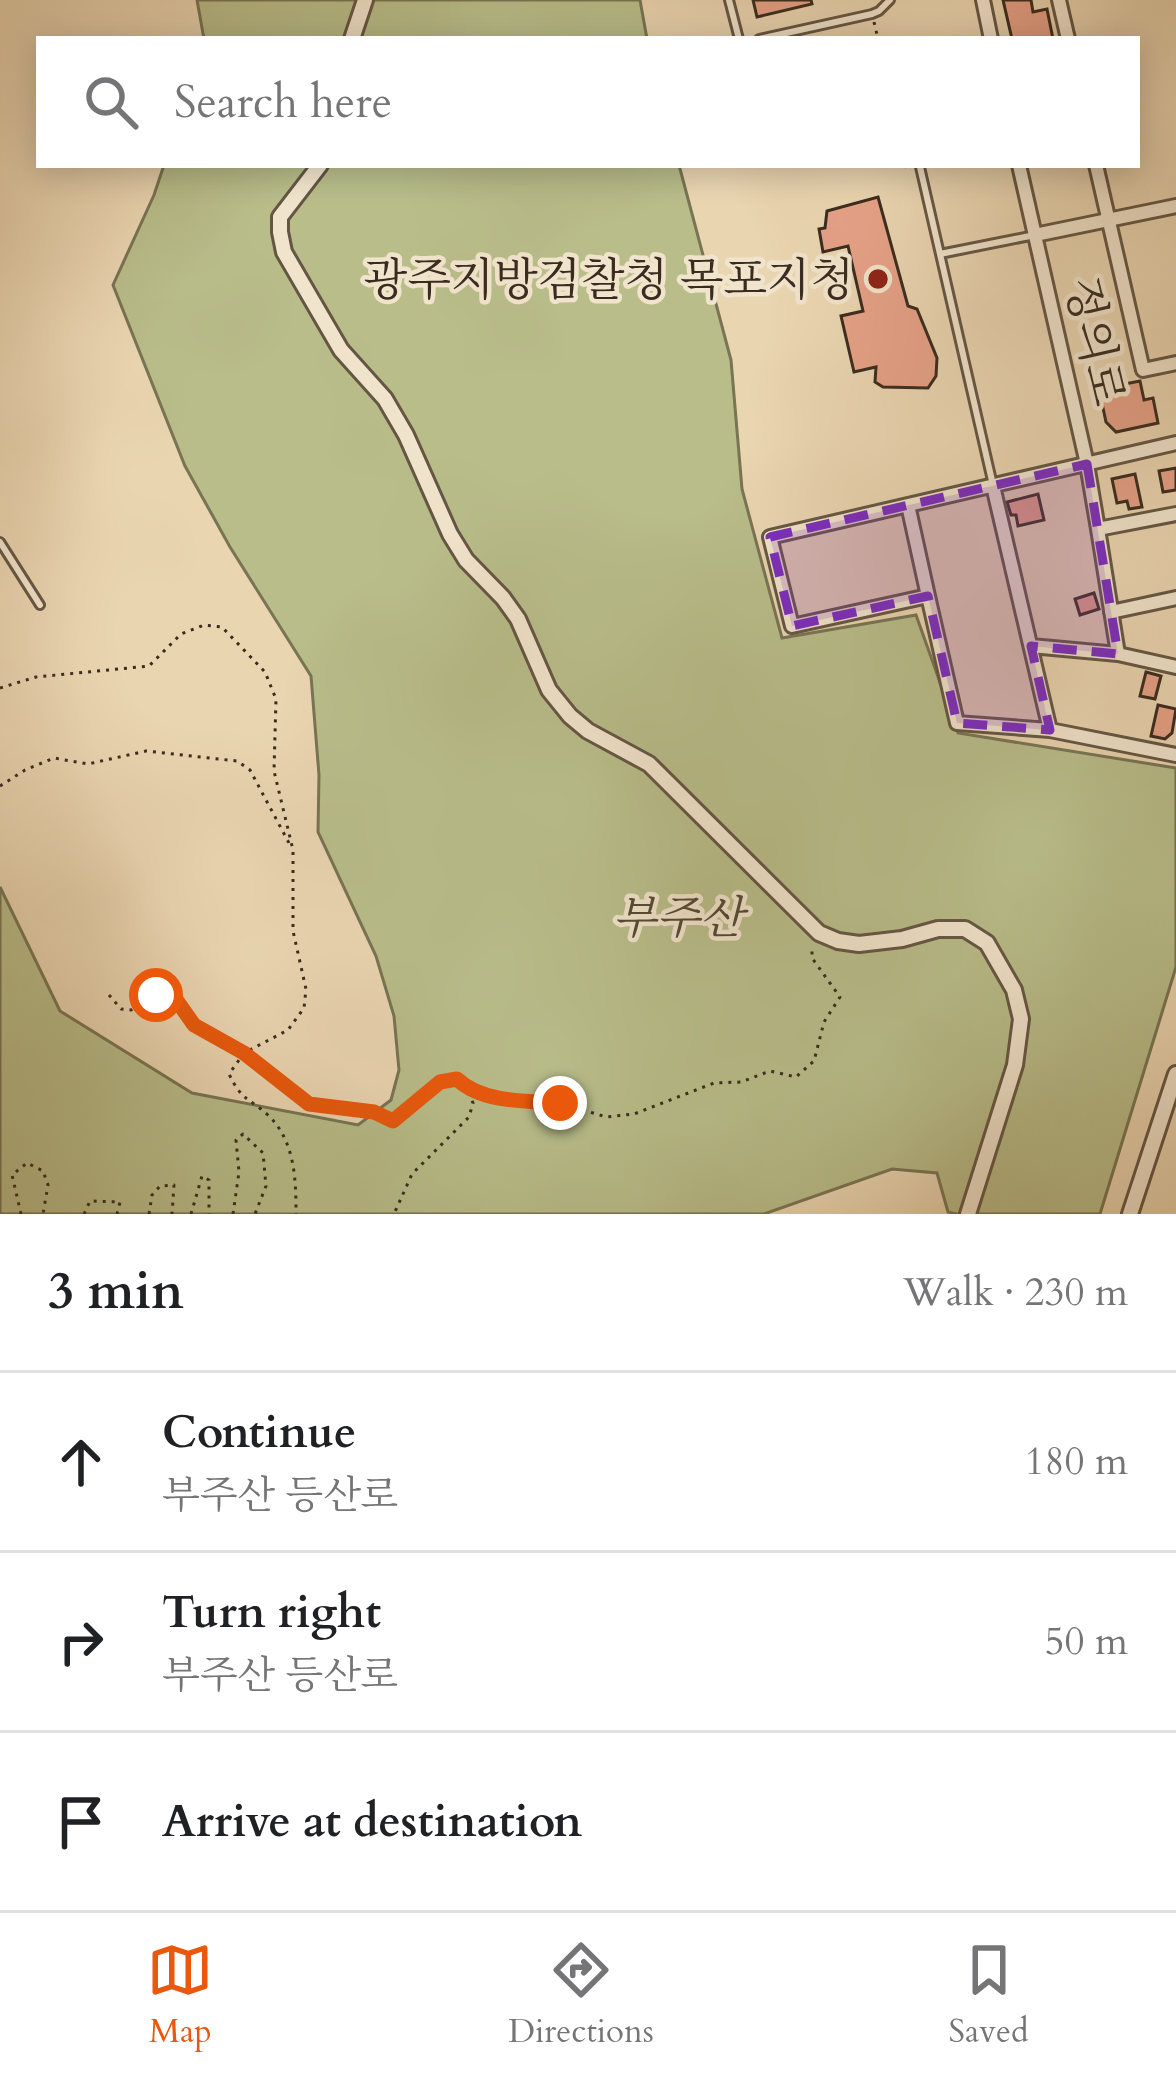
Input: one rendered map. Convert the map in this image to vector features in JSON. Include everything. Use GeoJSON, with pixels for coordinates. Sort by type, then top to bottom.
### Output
{"type":"FeatureCollection","features":[{"type":"Feature","properties":{"kind":"street"},"geometry":{"type":"LineString","coordinates":[[353,36],[365,0]]}},
{"type":"Feature","properties":{"kind":"street"},"geometry":{"type":"LineString","coordinates":[[982,0],[990,36]]}},
{"type":"Feature","properties":{"kind":"street"},"geometry":{"type":"LineString","coordinates":[[1059,0],[1067,36]]}},
{"type":"Feature","properties":{"kind":"street"},"geometry":{"type":"LineString","coordinates":[[318,168],[280,217],[284,252],[341,350],[385,399],[450,534],[518,620],[549,690],[570,716],[649,764],[819,933],[859,944],[938,929],[965,929],[987,943],[1014,990],[1021,1019],[1015,1065],[968,1214]]}},
{"type":"Feature","properties":{"kind":"street","name":"정의로"},"geometry":{"type":"LineString","coordinates":[[1020,168],[1087,464],[1118,654]]}},
{"type":"Feature","properties":{"kind":"street","name":"정의로"},"geometry":{"type":"LineString","coordinates":[[1097,168],[1143,370],[1176,363]]}},
{"type":"Feature","properties":{"kind":"street","name":"정의로"},"geometry":{"type":"LineString","coordinates":[[1035,235],[1176,206]]}},
{"type":"Feature","properties":{"kind":"street"},"geometry":{"type":"LineString","coordinates":[[928,596],[792,626],[770,537],[1176,443]]}},
{"type":"Feature","properties":{"kind":"street"},"geometry":{"type":"LineString","coordinates":[[993,486],[1050,730]]}},
{"type":"Feature","properties":{"kind":"street"},"geometry":{"type":"LineString","coordinates":[[908,505],[957,723],[1050,730],[1176,754]]}},
{"type":"Feature","properties":{"kind":"street"},"geometry":{"type":"LineString","coordinates":[[1098,529],[1176,514]]}},
{"type":"Feature","properties":{"kind":"street"},"geometry":{"type":"LineString","coordinates":[[1111,612],[1176,598]]}},
{"type":"Feature","properties":{"kind":"street"},"geometry":{"type":"LineString","coordinates":[[1031,646],[1118,654],[1176,667]]}},
{"type":"Feature","properties":{"kind":"street"},"geometry":{"type":"LineString","coordinates":[[1130,1214],[1176,1074]]}},
{"type":"Feature","properties":{"kind":"lane"},"geometry":{"type":"LineString","coordinates":[[729,0],[738,36]]}},
{"type":"Feature","properties":{"kind":"lane"},"geometry":{"type":"LineString","coordinates":[[773,36],[872,14],[890,0]]}},
{"type":"Feature","properties":{"kind":"lane"},"geometry":{"type":"LineString","coordinates":[[920,168],[993,486]]}},
{"type":"Feature","properties":{"kind":"lane"},"geometry":{"type":"LineString","coordinates":[[940,254],[1035,235]]}},
{"type":"Feature","properties":{"kind":"lane"},"geometry":{"type":"LineString","coordinates":[[0,542],[40,604]]}},
{"type":"Feature","properties":{"kind":"path"},"geometry":{"type":"LineString","coordinates":[[872,14],[877,36]]}},
{"type":"Feature","properties":{"kind":"path"},"geometry":{"type":"LineString","coordinates":[[0,688],[36,677],[149,666],[181,634],[203,625],[222,627],[265,672],[276,699],[274,770],[293,850],[293,931],[306,989],[304,1008],[288,1030],[244,1053],[229,1075],[240,1096],[268,1115],[290,1142],[296,1214]]}},
{"type":"Feature","properties":{"kind":"path"},"geometry":{"type":"LineString","coordinates":[[0,786],[54,758],[88,764],[146,751],[237,761],[250,770],[293,850]]}},
{"type":"Feature","properties":{"kind":"path"},"geometry":{"type":"LineString","coordinates":[[466,1088],[507,1100],[560,1103],[605,1118],[634,1114],[714,1083],[741,1082],[770,1071],[796,1077],[814,1061],[824,1022],[840,998],[812,958],[819,933]]}},
{"type":"Feature","properties":{"kind":"path"},"geometry":{"type":"LineString","coordinates":[[109,995],[121,1009],[131,1010],[156,995],[175,998],[194,1025],[244,1053],[309,1104],[374,1112],[393,1121],[440,1082],[457,1079],[473,1103],[469,1117],[412,1174],[394,1214]]}},
{"type":"Feature","properties":{"kind":"path"},"geometry":{"type":"LineString","coordinates":[[233,1214],[239,1172],[236,1140],[243,1135],[263,1153],[266,1186],[255,1214]]}},
{"type":"Feature","properties":{"kind":"path"},"geometry":{"type":"LineString","coordinates":[[20,1214],[12,1175],[27,1163],[43,1171],[48,1185],[43,1214]]}},
{"type":"Feature","properties":{"kind":"path"},"geometry":{"type":"LineString","coordinates":[[190,1214],[202,1175],[209,1180],[208,1214]]}},
{"type":"Feature","properties":{"kind":"path"},"geometry":{"type":"LineString","coordinates":[[149,1214],[152,1195],[160,1186],[173,1185],[172,1214]]}},
{"type":"Feature","properties":{"kind":"path"},"geometry":{"type":"LineString","coordinates":[[84,1214],[90,1201],[120,1202],[117,1214]]}},
{"type":"Feature","properties":{"kind":"highlighted area"},"geometry":{"type":"Polygon","coordinates":[[[1087,464],[1118,654],[1031,646],[1050,730],[957,723],[928,596],[792,626],[770,537],[1087,464]]]}},
{"type":"Feature","properties":{"kind":"green space"},"geometry":{"type":"Polygon","coordinates":[[[197,0],[640,0],[646,36],[203,36],[197,0]]]}},
{"type":"Feature","properties":{"kind":"green space","name":"부주산"},"geometry":{"type":"Polygon","coordinates":[[[163,168],[680,168],[731,360],[742,489],[782,638],[916,615],[958,733],[1176,768],[1176,967],[1100,1214],[957,1214],[948,1212],[937,1173],[892,1169],[764,1214],[0,1214],[0,887],[60,1011],[192,1093],[358,1125],[391,1100],[399,1070],[394,1016],[376,956],[318,832],[311,676],[185,466],[113,285],[163,168]]]}},
{"type":"Feature","properties":{"kind":"building"},"geometry":{"type":"Polygon","coordinates":[[[753,0],[811,0],[812,4],[757,17],[753,0]]]}},
{"type":"Feature","properties":{"kind":"building"},"geometry":{"type":"Polygon","coordinates":[[[1003,0],[1031,0],[1033,12],[1047,9],[1052,36],[1011,36],[1003,0]]]}},
{"type":"Feature","properties":{"kind":"building","name":"광주지방검찰청 목포지청"},"geometry":{"type":"Polygon","coordinates":[[[878,197],[908,306],[917,309],[937,358],[936,376],[928,388],[883,387],[875,382],[876,367],[854,372],[841,316],[863,311],[848,246],[823,252],[819,229],[825,228],[827,211],[878,197]]]}},
{"type":"Feature","properties":{"kind":"building"},"geometry":{"type":"Polygon","coordinates":[[[1140,381],[1144,400],[1153,398],[1158,423],[1116,432],[1106,422],[1099,389],[1140,381]]]}},
{"type":"Feature","properties":{"kind":"building"},"geometry":{"type":"Polygon","coordinates":[[[1176,468],[1176,490],[1163,492],[1159,471],[1176,468]]]}},
{"type":"Feature","properties":{"kind":"building"},"geometry":{"type":"Polygon","coordinates":[[[1135,474],[1142,507],[1129,509],[1127,501],[1117,503],[1112,479],[1135,474]]]}},
{"type":"Feature","properties":{"kind":"building"},"geometry":{"type":"Polygon","coordinates":[[[1038,494],[1044,520],[1018,526],[1007,502],[1038,494]]]}},
{"type":"Feature","properties":{"kind":"building"},"geometry":{"type":"Polygon","coordinates":[[[1094,593],[1099,609],[1080,615],[1075,599],[1094,593]]]}},
{"type":"Feature","properties":{"kind":"building"},"geometry":{"type":"Polygon","coordinates":[[[1146,672],[1161,676],[1155,699],[1140,696],[1146,672]]]}},
{"type":"Feature","properties":{"kind":"building"},"geometry":{"type":"Polygon","coordinates":[[[1158,705],[1176,709],[1172,733],[1165,739],[1151,736],[1158,705]]]}},
{"type":"Feature","properties":{"kind":"place","name":"광주지방검찰청 목포지청"},"geometry":{"type":"Point","coordinates":[878,279]}},
{"type":"Feature","properties":{"kind":"route"},"geometry":{"type":"LineString","coordinates":[[156,995],[175,998],[194,1025],[244,1053],[309,1104],[374,1112],[393,1121],[440,1082],[457,1079],[466,1088],[507,1100],[560,1103]]}}]}
